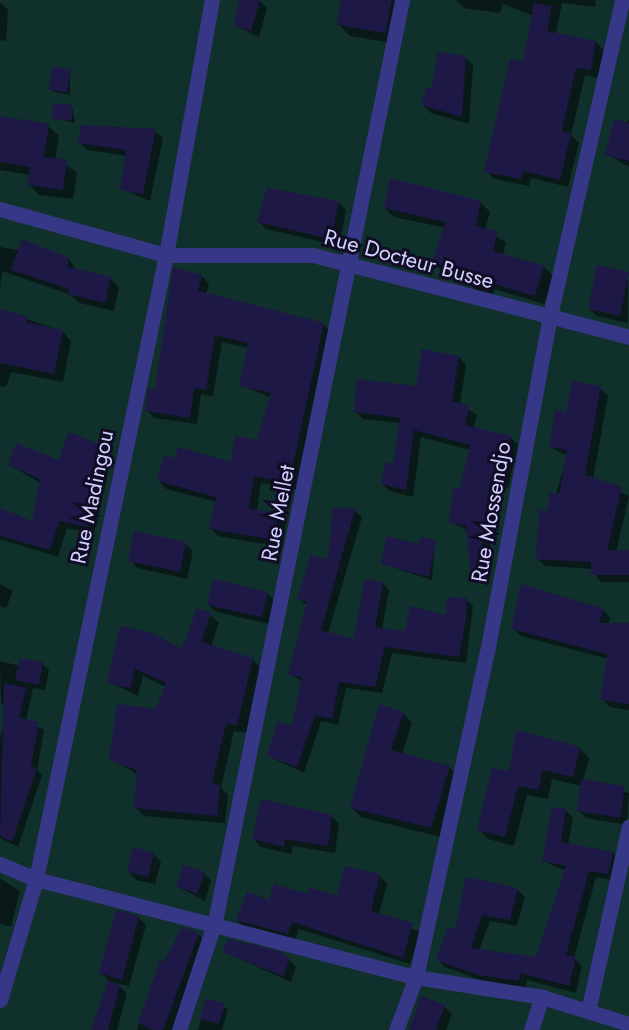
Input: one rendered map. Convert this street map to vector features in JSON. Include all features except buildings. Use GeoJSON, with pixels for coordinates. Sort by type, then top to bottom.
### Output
{"type":"FeatureCollection","features":[{"type":"Feature","properties":{"kind":"street","name":"Rue Madingou"},"geometry":{"type":"LineString","coordinates":[[0,1000],[36,879],[166,255],[212,0]]}},
{"type":"Feature","properties":{"kind":"street","name":"Rue Mellet"},"geometry":{"type":"LineString","coordinates":[[179,1030],[215,921],[351,266],[402,0]]}},
{"type":"Feature","properties":{"kind":"street","name":"Rue Mossendjo"},"geometry":{"type":"LineString","coordinates":[[396,1030],[416,977],[488,647],[549,320],[622,0]]}},
{"type":"Feature","properties":{"kind":"street","name":"Rue Docteur Busse"},"geometry":{"type":"LineString","coordinates":[[0,209],[166,255],[312,255],[549,320],[629,337]]}},
{"type":"Feature","properties":{"kind":"street"},"geometry":{"type":"LineString","coordinates":[[588,1011],[629,825]]}},
{"type":"Feature","properties":{"kind":"street"},"geometry":{"type":"LineString","coordinates":[[0,864],[36,879],[215,921],[416,977],[542,997],[629,1024]]}},
{"type":"Feature","properties":{"kind":"street"},"geometry":{"type":"LineString","coordinates":[[531,1030],[542,997]]}},
{"type":"Feature","properties":{"kind":"green space"},"geometry":{"type":"Polygon","coordinates":[[[0,0],[629,0],[629,1030],[0,1030],[0,0]]]}}]}
